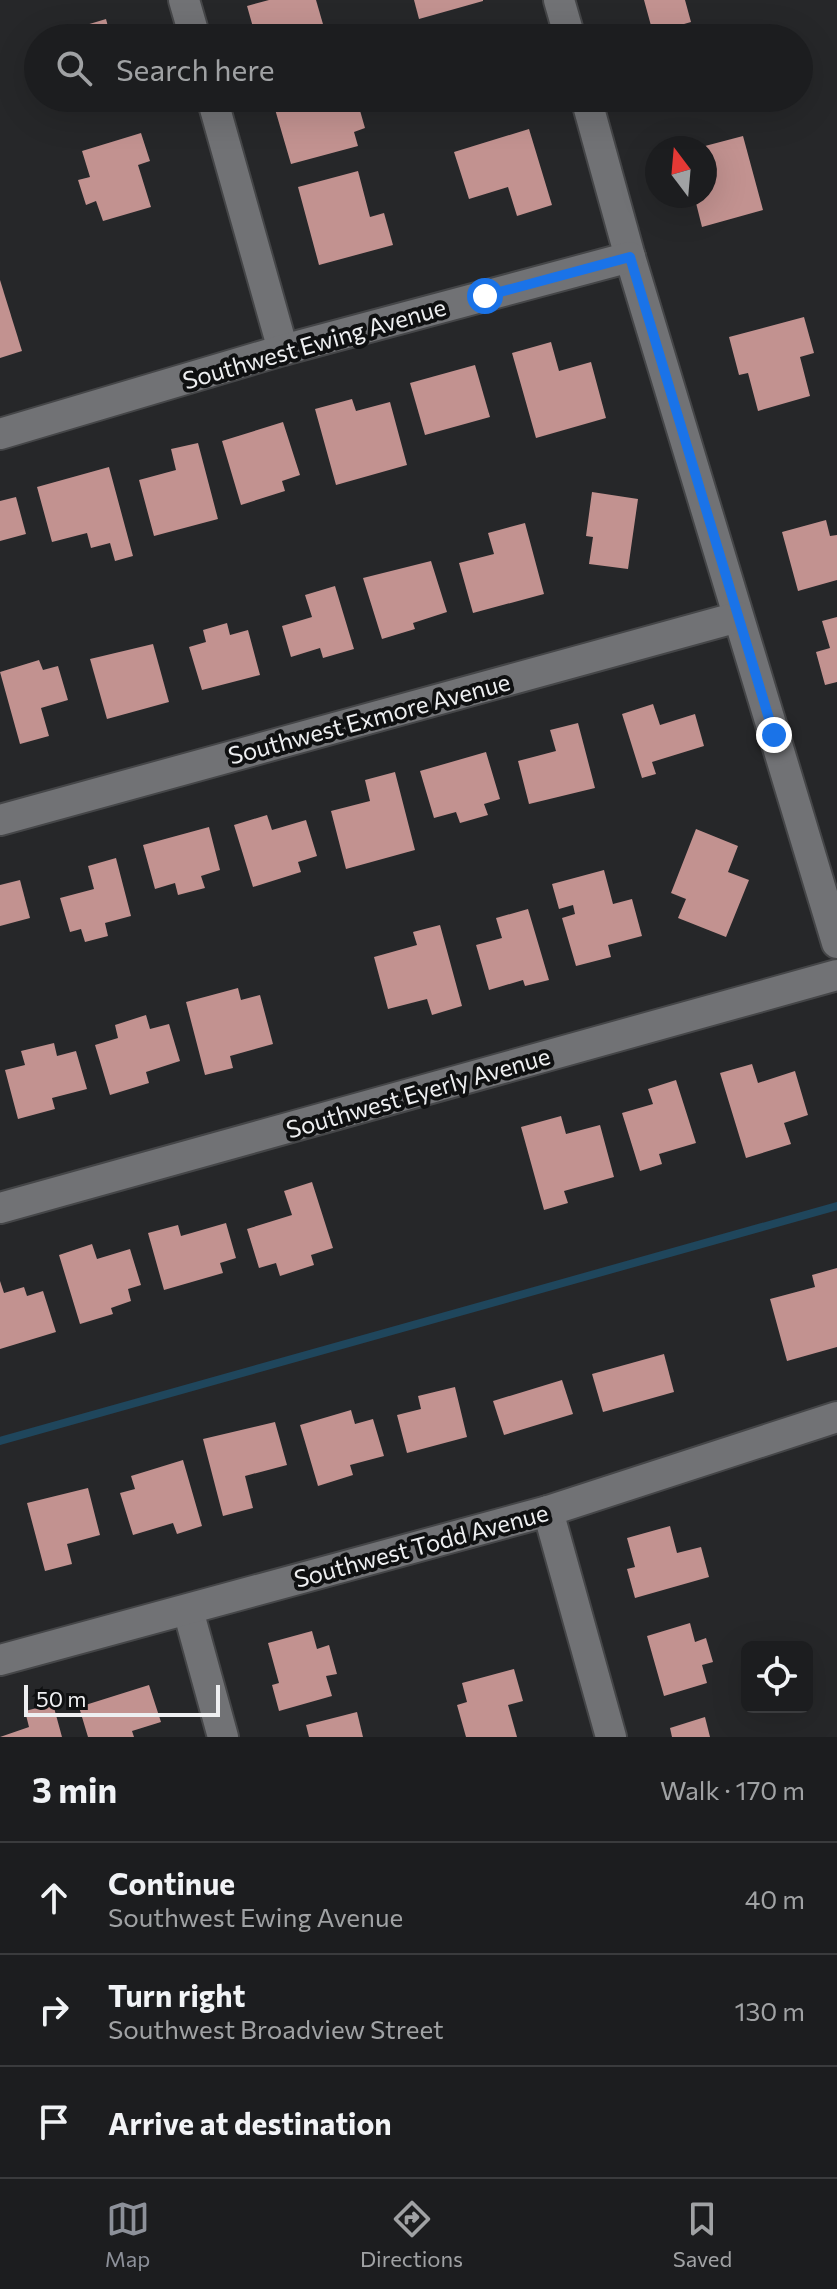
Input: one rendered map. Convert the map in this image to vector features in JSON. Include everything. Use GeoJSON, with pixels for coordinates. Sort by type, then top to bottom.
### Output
{"type":"FeatureCollection","features":[{"type":"Feature","properties":{"kind":"street"},"geometry":{"type":"LineString","coordinates":[[184,0],[191,24]]}},
{"type":"Feature","properties":{"kind":"street"},"geometry":{"type":"LineString","coordinates":[[559,0],[566,24]]}},
{"type":"Feature","properties":{"kind":"street"},"geometry":{"type":"LineString","coordinates":[[216,112],[283,350]]}},
{"type":"Feature","properties":{"kind":"street"},"geometry":{"type":"LineString","coordinates":[[590,112],[630,257],[837,943]]}},
{"type":"Feature","properties":{"kind":"street","name":"Southwest Ewing Avenue"},"geometry":{"type":"LineString","coordinates":[[0,434],[283,350],[630,257]]}},
{"type":"Feature","properties":{"kind":"street","name":"Southwest Exmore Avenue"},"geometry":{"type":"LineString","coordinates":[[0,820],[738,617]]}},
{"type":"Feature","properties":{"kind":"street","name":"Southwest Eyerly Avenue"},"geometry":{"type":"LineString","coordinates":[[0,1208],[837,975]]}},
{"type":"Feature","properties":{"kind":"street","name":"Southwest Todd Avenue"},"geometry":{"type":"LineString","coordinates":[[0,1660],[548,1511],[837,1417]]}},
{"type":"Feature","properties":{"kind":"street"},"geometry":{"type":"LineString","coordinates":[[548,1511],[611,1737]]}},
{"type":"Feature","properties":{"kind":"street"},"geometry":{"type":"LineString","coordinates":[[188,1610],[223,1737]]}},
{"type":"Feature","properties":{"kind":"building"},"geometry":{"type":"Polygon","coordinates":[[[269,0],[316,0],[323,24],[252,24],[247,6],[269,0]]]}},
{"type":"Feature","properties":{"kind":"building"},"geometry":{"type":"Polygon","coordinates":[[[414,0],[483,0],[483,1],[419,19],[414,0]]]}},
{"type":"Feature","properties":{"kind":"building"},"geometry":{"type":"Polygon","coordinates":[[[644,0],[685,0],[691,22],[651,24],[644,0]]]}},
{"type":"Feature","properties":{"kind":"building"},"geometry":{"type":"Polygon","coordinates":[[[106,19],[107,24],[89,24],[106,19]]]}},
{"type":"Feature","properties":{"kind":"building"},"geometry":{"type":"Polygon","coordinates":[[[276,112],[360,112],[365,128],[354,132],[358,146],[291,164],[276,112]]]}},
{"type":"Feature","properties":{"kind":"building"},"geometry":{"type":"Polygon","coordinates":[[[529,129],[552,205],[517,216],[508,187],[469,199],[454,152],[529,129]]]}},
{"type":"Feature","properties":{"kind":"building"},"geometry":{"type":"Polygon","coordinates":[[[141,133],[150,161],[138,165],[151,207],[103,221],[96,201],[86,205],[78,180],[90,177],[82,151],[141,133]]]}},
{"type":"Feature","properties":{"kind":"building"},"geometry":{"type":"Polygon","coordinates":[[[743,136],[763,210],[702,227],[697,208],[717,208],[717,143],[743,136]]]}},
{"type":"Feature","properties":{"kind":"building"},"geometry":{"type":"Polygon","coordinates":[[[358,171],[370,217],[384,213],[393,245],[319,265],[298,187],[358,171]]]}},
{"type":"Feature","properties":{"kind":"building"},"geometry":{"type":"Polygon","coordinates":[[[0,280],[22,351],[0,358],[0,280]]]}},
{"type":"Feature","properties":{"kind":"building"},"geometry":{"type":"Polygon","coordinates":[[[804,317],[814,353],[800,357],[810,396],[758,411],[748,373],[739,375],[729,337],[804,317]]]}},
{"type":"Feature","properties":{"kind":"building"},"geometry":{"type":"Polygon","coordinates":[[[551,342],[559,371],[591,362],[606,418],[536,438],[512,353],[551,342]]]}},
{"type":"Feature","properties":{"kind":"building"},"geometry":{"type":"Polygon","coordinates":[[[475,365],[490,417],[425,435],[410,383],[475,365]]]}},
{"type":"Feature","properties":{"kind":"building"},"geometry":{"type":"Polygon","coordinates":[[[352,399],[356,411],[390,402],[407,465],[336,485],[315,409],[352,399]]]}},
{"type":"Feature","properties":{"kind":"building"},"geometry":{"type":"Polygon","coordinates":[[[283,422],[300,475],[282,481],[285,491],[241,505],[222,441],[283,422]]]}},
{"type":"Feature","properties":{"kind":"building"},"geometry":{"type":"Polygon","coordinates":[[[198,443],[218,519],[154,536],[139,480],[176,470],[171,449],[198,443]]]}},
{"type":"Feature","properties":{"kind":"building"},"geometry":{"type":"Polygon","coordinates":[[[109,467],[133,556],[115,561],[110,543],[91,548],[87,533],[52,542],[37,487],[109,467]]]}},
{"type":"Feature","properties":{"kind":"building"},"geometry":{"type":"Polygon","coordinates":[[[592,492],[638,499],[628,569],[589,564],[593,537],[586,536],[592,492]]]}},
{"type":"Feature","properties":{"kind":"building"},"geometry":{"type":"Polygon","coordinates":[[[16,497],[26,534],[0,541],[0,501],[16,497]]]}},
{"type":"Feature","properties":{"kind":"building"},"geometry":{"type":"Polygon","coordinates":[[[826,520],[830,536],[837,535],[837,580],[798,591],[782,532],[826,520]]]}},
{"type":"Feature","properties":{"kind":"building"},"geometry":{"type":"Polygon","coordinates":[[[525,523],[544,594],[473,613],[459,563],[494,554],[488,533],[525,523]]]}},
{"type":"Feature","properties":{"kind":"building"},"geometry":{"type":"Polygon","coordinates":[[[431,561],[447,612],[413,623],[415,629],[382,639],[363,578],[431,561]]]}},
{"type":"Feature","properties":{"kind":"building"},"geometry":{"type":"Polygon","coordinates":[[[335,586],[354,649],[323,658],[320,648],[291,657],[282,626],[312,617],[305,595],[335,586]]]}},
{"type":"Feature","properties":{"kind":"building"},"geometry":{"type":"Polygon","coordinates":[[[837,617],[837,682],[825,685],[816,652],[830,648],[822,621],[837,617]]]}},
{"type":"Feature","properties":{"kind":"building"},"geometry":{"type":"Polygon","coordinates":[[[227,623],[230,635],[248,630],[260,675],[202,690],[189,647],[206,642],[203,630],[227,623]]]}},
{"type":"Feature","properties":{"kind":"building"},"geometry":{"type":"Polygon","coordinates":[[[153,644],[169,702],[107,719],[90,659],[153,644]]]}},
{"type":"Feature","properties":{"kind":"building"},"geometry":{"type":"Polygon","coordinates":[[[39,660],[43,670],[58,666],[68,700],[41,708],[49,736],[20,744],[0,672],[39,660]]]}},
{"type":"Feature","properties":{"kind":"building"},"geometry":{"type":"Polygon","coordinates":[[[653,704],[660,725],[695,714],[704,746],[652,762],[656,774],[642,778],[622,714],[653,704]]]}},
{"type":"Feature","properties":{"kind":"building"},"geometry":{"type":"Polygon","coordinates":[[[578,723],[595,788],[529,804],[518,761],[556,751],[550,730],[578,723]]]}},
{"type":"Feature","properties":{"kind":"building"},"geometry":{"type":"Polygon","coordinates":[[[486,752],[500,799],[484,804],[488,815],[460,823],[456,812],[434,818],[420,771],[486,752]]]}},
{"type":"Feature","properties":{"kind":"building"},"geometry":{"type":"Polygon","coordinates":[[[395,772],[415,850],[346,869],[331,811],[370,801],[365,780],[395,772]]]}},
{"type":"Feature","properties":{"kind":"building"},"geometry":{"type":"Polygon","coordinates":[[[267,815],[272,830],[306,820],[317,856],[298,862],[301,872],[253,887],[234,825],[267,815]]]}},
{"type":"Feature","properties":{"kind":"building"},"geometry":{"type":"Polygon","coordinates":[[[209,827],[220,870],[201,876],[205,888],[178,895],[175,883],[155,889],[143,845],[209,827]]]}},
{"type":"Feature","properties":{"kind":"building"},"geometry":{"type":"Polygon","coordinates":[[[696,829],[738,846],[728,872],[749,880],[726,937],[678,918],[686,899],[671,893],[696,829]]]}},
{"type":"Feature","properties":{"kind":"building"},"geometry":{"type":"Polygon","coordinates":[[[116,858],[131,916],[105,923],[108,936],[85,942],[81,929],[70,932],[60,898],[94,889],[88,866],[116,858]]]}},
{"type":"Feature","properties":{"kind":"building"},"geometry":{"type":"Polygon","coordinates":[[[604,870],[613,904],[632,899],[642,936],[608,945],[611,957],[576,966],[562,918],[575,914],[573,905],[559,909],[552,884],[604,870]]]}},
{"type":"Feature","properties":{"kind":"building"},"geometry":{"type":"Polygon","coordinates":[[[20,880],[30,918],[0,926],[0,885],[20,880]]]}},
{"type":"Feature","properties":{"kind":"building"},"geometry":{"type":"Polygon","coordinates":[[[528,909],[549,980],[525,986],[523,980],[489,990],[476,945],[502,938],[496,918],[528,909]]]}},
{"type":"Feature","properties":{"kind":"building"},"geometry":{"type":"Polygon","coordinates":[[[440,925],[462,1006],[432,1015],[427,999],[388,1009],[374,957],[417,945],[413,932],[440,925]]]}},
{"type":"Feature","properties":{"kind":"building"},"geometry":{"type":"Polygon","coordinates":[[[238,988],[241,1000],[260,995],[273,1044],[230,1056],[233,1068],[205,1075],[186,1002],[238,988]]]}},
{"type":"Feature","properties":{"kind":"building"},"geometry":{"type":"Polygon","coordinates":[[[146,1015],[150,1029],[169,1024],[180,1061],[146,1072],[149,1083],[110,1095],[95,1045],[118,1038],[115,1025],[146,1015]]]}},
{"type":"Feature","properties":{"kind":"building"},"geometry":{"type":"Polygon","coordinates":[[[54,1043],[57,1056],[76,1051],[87,1089],[52,1098],[55,1109],[18,1119],[5,1070],[25,1065],[21,1051],[54,1043]]]}},
{"type":"Feature","properties":{"kind":"building"},"geometry":{"type":"Polygon","coordinates":[[[752,1064],[758,1083],[795,1071],[808,1115],[784,1123],[791,1144],[746,1158],[720,1073],[752,1064]]]}},
{"type":"Feature","properties":{"kind":"building"},"geometry":{"type":"Polygon","coordinates":[[[676,1080],[696,1143],[659,1154],[662,1164],[640,1171],[622,1113],[653,1104],[648,1089],[676,1080]]]}},
{"type":"Feature","properties":{"kind":"building"},"geometry":{"type":"Polygon","coordinates":[[[561,1116],[566,1134],[600,1125],[614,1177],[564,1191],[568,1203],[544,1210],[521,1127],[561,1116]]]}},
{"type":"Feature","properties":{"kind":"building"},"geometry":{"type":"Polygon","coordinates":[[[312,1182],[333,1248],[311,1255],[314,1265],[280,1276],[276,1263],[259,1268],[247,1229],[292,1215],[284,1191],[312,1182]]]}},
{"type":"Feature","properties":{"kind":"building"},"geometry":{"type":"Polygon","coordinates":[[[226,1223],[236,1258],[220,1263],[223,1273],[164,1290],[148,1233],[178,1225],[181,1236],[226,1223]]]}},
{"type":"Feature","properties":{"kind":"building"},"geometry":{"type":"Polygon","coordinates":[[[92,1244],[97,1259],[130,1249],[141,1285],[128,1289],[131,1301],[111,1308],[113,1314],[80,1324],[59,1255],[92,1244]]]}},
{"type":"Feature","properties":{"kind":"building"},"geometry":{"type":"Polygon","coordinates":[[[837,1268],[837,1347],[787,1361],[770,1299],[815,1287],[812,1275],[837,1268]]]}},
{"type":"Feature","properties":{"kind":"building"},"geometry":{"type":"Polygon","coordinates":[[[0,1281],[4,1293],[24,1287],[27,1296],[43,1291],[56,1332],[0,1349],[0,1281]]]}},
{"type":"Feature","properties":{"kind":"building"},"geometry":{"type":"Polygon","coordinates":[[[664,1354],[674,1392],[603,1412],[592,1374],[664,1354]]]}},
{"type":"Feature","properties":{"kind":"building"},"geometry":{"type":"Polygon","coordinates":[[[562,1380],[573,1414],[504,1435],[493,1401],[562,1380]]]}},
{"type":"Feature","properties":{"kind":"building"},"geometry":{"type":"Polygon","coordinates":[[[455,1387],[467,1437],[407,1453],[397,1415],[421,1409],[418,1396],[455,1387]]]}},
{"type":"Feature","properties":{"kind":"building"},"geometry":{"type":"Polygon","coordinates":[[[351,1410],[355,1424],[373,1419],[384,1456],[350,1465],[353,1475],[318,1486],[300,1425],[351,1410]]]}},
{"type":"Feature","properties":{"kind":"building"},"geometry":{"type":"Polygon","coordinates":[[[275,1422],[287,1465],[245,1476],[253,1508],[223,1516],[203,1439],[275,1422]]]}},
{"type":"Feature","properties":{"kind":"building"},"geometry":{"type":"Polygon","coordinates":[[[183,1460],[202,1526],[177,1534],[173,1523],[133,1535],[120,1493],[135,1489],[131,1476],[183,1460]]]}},
{"type":"Feature","properties":{"kind":"building"},"geometry":{"type":"Polygon","coordinates":[[[88,1488],[100,1535],[67,1544],[72,1564],[45,1571],[27,1503],[88,1488]]]}},
{"type":"Feature","properties":{"kind":"building"},"geometry":{"type":"Polygon","coordinates":[[[670,1526],[677,1553],[701,1547],[709,1577],[635,1598],[627,1569],[635,1567],[627,1538],[670,1526]]]}},
{"type":"Feature","properties":{"kind":"building"},"geometry":{"type":"Polygon","coordinates":[[[690,1623],[695,1642],[706,1638],[713,1662],[702,1665],[707,1683],[664,1696],[647,1636],[690,1623]]]}},
{"type":"Feature","properties":{"kind":"building"},"geometry":{"type":"Polygon","coordinates":[[[312,1631],[317,1649],[329,1645],[337,1674],[326,1676],[332,1696],[279,1711],[272,1685],[279,1683],[268,1643],[312,1631]]]}},
{"type":"Feature","properties":{"kind":"building"},"geometry":{"type":"Polygon","coordinates":[[[514,1669],[523,1701],[508,1705],[517,1737],[466,1737],[457,1705],[467,1702],[462,1683],[514,1669]]]}},
{"type":"Feature","properties":{"kind":"building"},"geometry":{"type":"Polygon","coordinates":[[[149,1685],[161,1722],[132,1731],[134,1737],[88,1737],[79,1707],[149,1685]]]}},
{"type":"Feature","properties":{"kind":"building"},"geometry":{"type":"Polygon","coordinates":[[[53,1704],[62,1737],[0,1737],[29,1727],[25,1711],[53,1704]]]}},
{"type":"Feature","properties":{"kind":"building"},"geometry":{"type":"Polygon","coordinates":[[[357,1712],[363,1737],[309,1737],[306,1725],[357,1712]]]}},
{"type":"Feature","properties":{"kind":"building"},"geometry":{"type":"Polygon","coordinates":[[[705,1717],[710,1737],[672,1737],[670,1728],[705,1717]]]}},
{"type":"Feature","properties":{"kind":"waterway"},"geometry":{"type":"LineString","coordinates":[[0,1441],[837,1206]]}},
{"type":"Feature","properties":{"kind":"route"},"geometry":{"type":"LineString","coordinates":[[485,296],[630,257],[774,735]]}}]}
